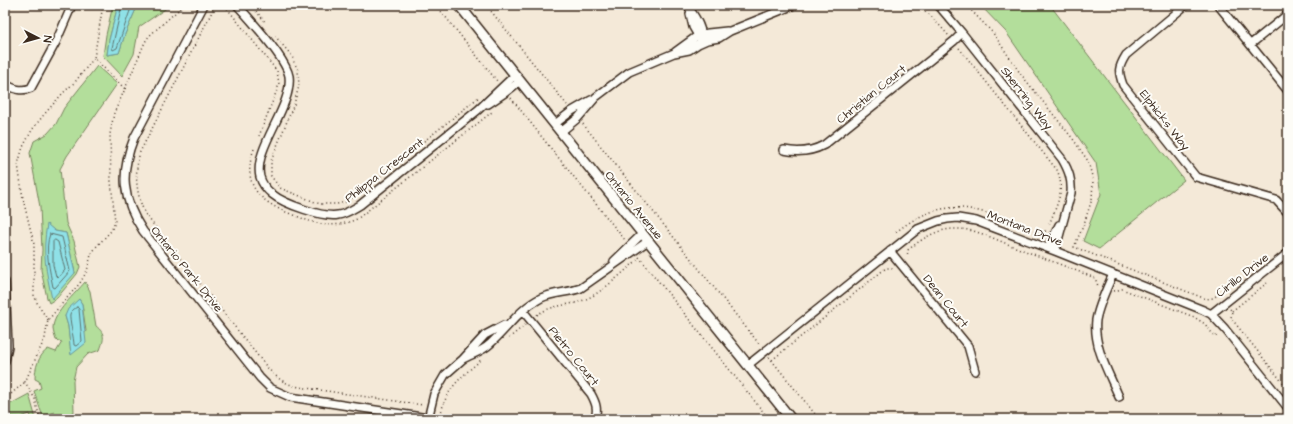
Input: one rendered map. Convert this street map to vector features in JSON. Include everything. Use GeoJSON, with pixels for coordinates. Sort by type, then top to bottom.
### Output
{"type":"FeatureCollection","features":[{"type":"Feature","properties":{"kind":"street"},"geometry":{"type":"LineString","coordinates":[[5,84],[16,90],[25,91],[31,88],[56,42],[72,5]]}},
{"type":"Feature","properties":{"kind":"street","name":"Ontario Park Drive"},"geometry":{"type":"LineString","coordinates":[[204,5],[130,146],[124,177],[127,199],[136,220],[260,378],[270,388],[290,397],[428,418]]}},
{"type":"Feature","properties":{"kind":"street","name":"Philippa Crescent"},"geometry":{"type":"LineString","coordinates":[[237,5],[283,62],[288,74],[288,90],[263,154],[260,177],[267,190],[277,198],[312,212],[326,215],[338,215],[352,210],[518,78]]}},
{"type":"Feature","properties":{"kind":"street","name":"Ontario Avenue"},"geometry":{"type":"LineString","coordinates":[[459,5],[791,419]]}},
{"type":"Feature","properties":{"kind":"street"},"geometry":{"type":"LineString","coordinates":[[554,124],[572,111],[596,97],[629,72],[674,53],[689,50],[702,42],[719,38],[730,31],[794,5]]}},
{"type":"Feature","properties":{"kind":"street","name":"Sherring Way"},"geometry":{"type":"LineString","coordinates":[[938,5],[962,33],[1068,168],[1072,185],[1070,202],[1051,249]]}},
{"type":"Feature","properties":{"kind":"street","name":"Elphicks Way"},"geometry":{"type":"LineString","coordinates":[[1186,5],[1126,55],[1120,64],[1119,72],[1123,85],[1196,177],[1276,200],[1288,213]]}},
{"type":"Feature","properties":{"kind":"street"},"geometry":{"type":"LineString","coordinates":[[1218,5],[1288,91]]}},
{"type":"Feature","properties":{"kind":"street"},"geometry":{"type":"LineString","coordinates":[[688,6],[693,27],[702,42]]}},
{"type":"Feature","properties":{"kind":"street"},"geometry":{"type":"LineString","coordinates":[[1251,44],[1288,14]]}},
{"type":"Feature","properties":{"kind":"street"},"geometry":{"type":"LineString","coordinates":[[674,53],[699,35],[730,31]]}},
{"type":"Feature","properties":{"kind":"street","name":"Christian Court"},"geometry":{"type":"LineString","coordinates":[[784,150],[802,152],[811,151],[824,145],[962,33]]}},
{"type":"Feature","properties":{"kind":"street"},"geometry":{"type":"LineString","coordinates":[[561,132],[578,118],[596,97]]}},
{"type":"Feature","properties":{"kind":"street","name":"Montana Drive"},"geometry":{"type":"LineString","coordinates":[[748,365],[918,229],[938,221],[958,218],[976,221],[1051,249],[1210,314],[1225,329],[1288,408]]}},
{"type":"Feature","properties":{"kind":"street"},"geometry":{"type":"LineString","coordinates":[[632,249],[642,234]]}},
{"type":"Feature","properties":{"kind":"street"},"geometry":{"type":"LineString","coordinates":[[463,359],[490,345],[510,322],[535,302],[549,295],[581,288],[599,276],[632,249],[648,242]]}},
{"type":"Feature","properties":{"kind":"street","name":"Dean Court"},"geometry":{"type":"LineString","coordinates":[[890,251],[968,346],[975,371]]}},
{"type":"Feature","properties":{"kind":"street","name":"Cirillo Drive"},"geometry":{"type":"LineString","coordinates":[[1210,314],[1288,253]]}},
{"type":"Feature","properties":{"kind":"street"},"geometry":{"type":"LineString","coordinates":[[1113,274],[1106,289],[1096,320],[1097,341],[1118,397]]}},
{"type":"Feature","properties":{"kind":"street"},"geometry":{"type":"LineString","coordinates":[[5,282],[8,346],[5,361]]}},
{"type":"Feature","properties":{"kind":"street","name":"Pietro Court"},"geometry":{"type":"LineString","coordinates":[[523,311],[591,394],[597,408],[595,419]]}},
{"type":"Feature","properties":{"kind":"street"},"geometry":{"type":"LineString","coordinates":[[428,418],[430,406],[445,375],[463,359],[484,335],[510,322]]}},
{"type":"Feature","properties":{"kind":"path"},"geometry":{"type":"LineString","coordinates":[[48,320],[38,305],[34,294],[34,244],[23,199],[18,164],[23,147],[32,130],[63,93],[75,82],[94,58],[103,5]]}},
{"type":"Feature","properties":{"kind":"path"},"geometry":{"type":"LineString","coordinates":[[5,399],[25,382],[45,338],[48,320],[80,283],[87,271],[96,247],[113,227],[115,222],[111,181],[110,134],[114,113],[145,42],[149,36],[184,5]]}},
{"type":"Feature","properties":{"kind":"path"},"geometry":{"type":"LineString","coordinates":[[212,5],[226,7],[277,71],[279,77],[277,90],[259,136]]}},
{"type":"Feature","properties":{"kind":"path"},"geometry":{"type":"LineString","coordinates":[[436,5],[769,419]]}},
{"type":"Feature","properties":{"kind":"path"},"geometry":{"type":"LineString","coordinates":[[486,5],[572,111]]}},
{"type":"Feature","properties":{"kind":"path"},"geometry":{"type":"LineString","coordinates":[[896,232],[928,212],[955,207],[982,211],[1040,234],[1047,231],[1060,196],[1061,182],[1056,170],[954,41],[930,15],[915,5]]}},
{"type":"Feature","properties":{"kind":"path"},"geometry":{"type":"LineString","coordinates":[[966,5],[993,33],[1020,73],[1073,139],[1088,161],[1093,180],[1092,199],[1084,224],[1074,247]]}},
{"type":"Feature","properties":{"kind":"path"},"geometry":{"type":"LineString","coordinates":[[215,6],[140,152],[136,173],[136,184],[138,195],[145,214],[262,360],[279,379],[292,386],[430,406]]}},
{"type":"Feature","properties":{"kind":"path"},"geometry":{"type":"LineString","coordinates":[[94,58],[125,89]]}},
{"type":"Feature","properties":{"kind":"path"},"geometry":{"type":"LineString","coordinates":[[298,70],[299,78],[297,94],[270,161],[271,176],[280,188],[320,204],[337,204],[346,202],[357,195],[479,97]]}},
{"type":"Feature","properties":{"kind":"path"},"geometry":{"type":"LineString","coordinates":[[256,143],[251,158],[250,176],[253,185],[263,200],[282,211],[313,223],[334,225],[350,222],[365,214],[492,112]]}},
{"type":"Feature","properties":{"kind":"path"},"geometry":{"type":"LineString","coordinates":[[578,118],[819,419]]}},
{"type":"Feature","properties":{"kind":"path"},"geometry":{"type":"LineString","coordinates":[[772,360],[886,268],[894,268],[901,263],[908,257],[908,250],[922,238],[943,230],[965,229],[1095,278],[1098,286],[1115,292],[1122,289],[1194,317],[1205,324],[1215,337],[1234,322]]}},
{"type":"Feature","properties":{"kind":"path"},"geometry":{"type":"LineString","coordinates":[[1232,311],[1267,283]]}},
{"type":"Feature","properties":{"kind":"path"},"geometry":{"type":"LineString","coordinates":[[504,342],[527,324]]}},
{"type":"Feature","properties":{"kind":"path"},"geometry":{"type":"LineString","coordinates":[[440,419],[444,400],[453,385],[482,359]]}},
{"type":"Feature","properties":{"kind":"path"},"geometry":{"type":"LineString","coordinates":[[25,382],[35,399],[40,419]]}},
{"type":"Feature","properties":{"kind":"green space"},"geometry":{"type":"Polygon","coordinates":[[[113,5],[118,5],[109,40],[107,55],[119,53],[125,34],[136,9],[135,5],[171,5],[139,27],[134,54],[122,76],[103,56],[113,5]]]}},
{"type":"Feature","properties":{"kind":"green space"},"geometry":{"type":"Polygon","coordinates":[[[980,5],[1050,5],[1184,180],[1099,249],[1083,241],[1101,194],[1096,163],[1006,32],[980,5]]]}},
{"type":"Feature","properties":{"kind":"green space"},"geometry":{"type":"Polygon","coordinates":[[[97,66],[117,84],[67,156],[60,169],[66,223],[74,241],[80,267],[77,274],[57,298],[49,303],[41,270],[42,250],[40,207],[30,153],[34,141],[47,134],[56,124],[64,108],[97,66]],[[47,225],[75,273],[66,233],[55,231],[47,225]]]}},
{"type":"Feature","properties":{"kind":"green space"},"geometry":{"type":"Polygon","coordinates":[[[85,282],[90,291],[96,326],[103,334],[100,350],[88,354],[76,367],[73,381],[74,412],[71,414],[72,419],[59,419],[54,415],[54,412],[43,417],[34,391],[41,388],[39,381],[35,379],[36,367],[39,359],[48,349],[56,352],[62,342],[56,340],[53,330],[54,322],[71,297],[85,282]],[[79,299],[65,316],[68,326],[71,354],[86,331],[82,304],[79,299]]]}},
{"type":"Feature","properties":{"kind":"green space"},"geometry":{"type":"Polygon","coordinates":[[[29,394],[36,419],[32,419],[30,414],[21,417],[5,416],[5,407],[29,394]]]}},
{"type":"Feature","properties":{"kind":"water"},"geometry":{"type":"Polygon","coordinates":[[[118,5],[135,5],[136,9],[125,34],[119,53],[107,55],[109,40],[118,5]]]}},
{"type":"Feature","properties":{"kind":"water"},"geometry":{"type":"Polygon","coordinates":[[[47,224],[55,231],[66,233],[75,273],[52,299],[45,262],[47,224]]]}},
{"type":"Feature","properties":{"kind":"water"},"geometry":{"type":"Polygon","coordinates":[[[79,299],[82,304],[86,343],[71,355],[68,326],[65,316],[68,309],[79,299]]]}}]}
